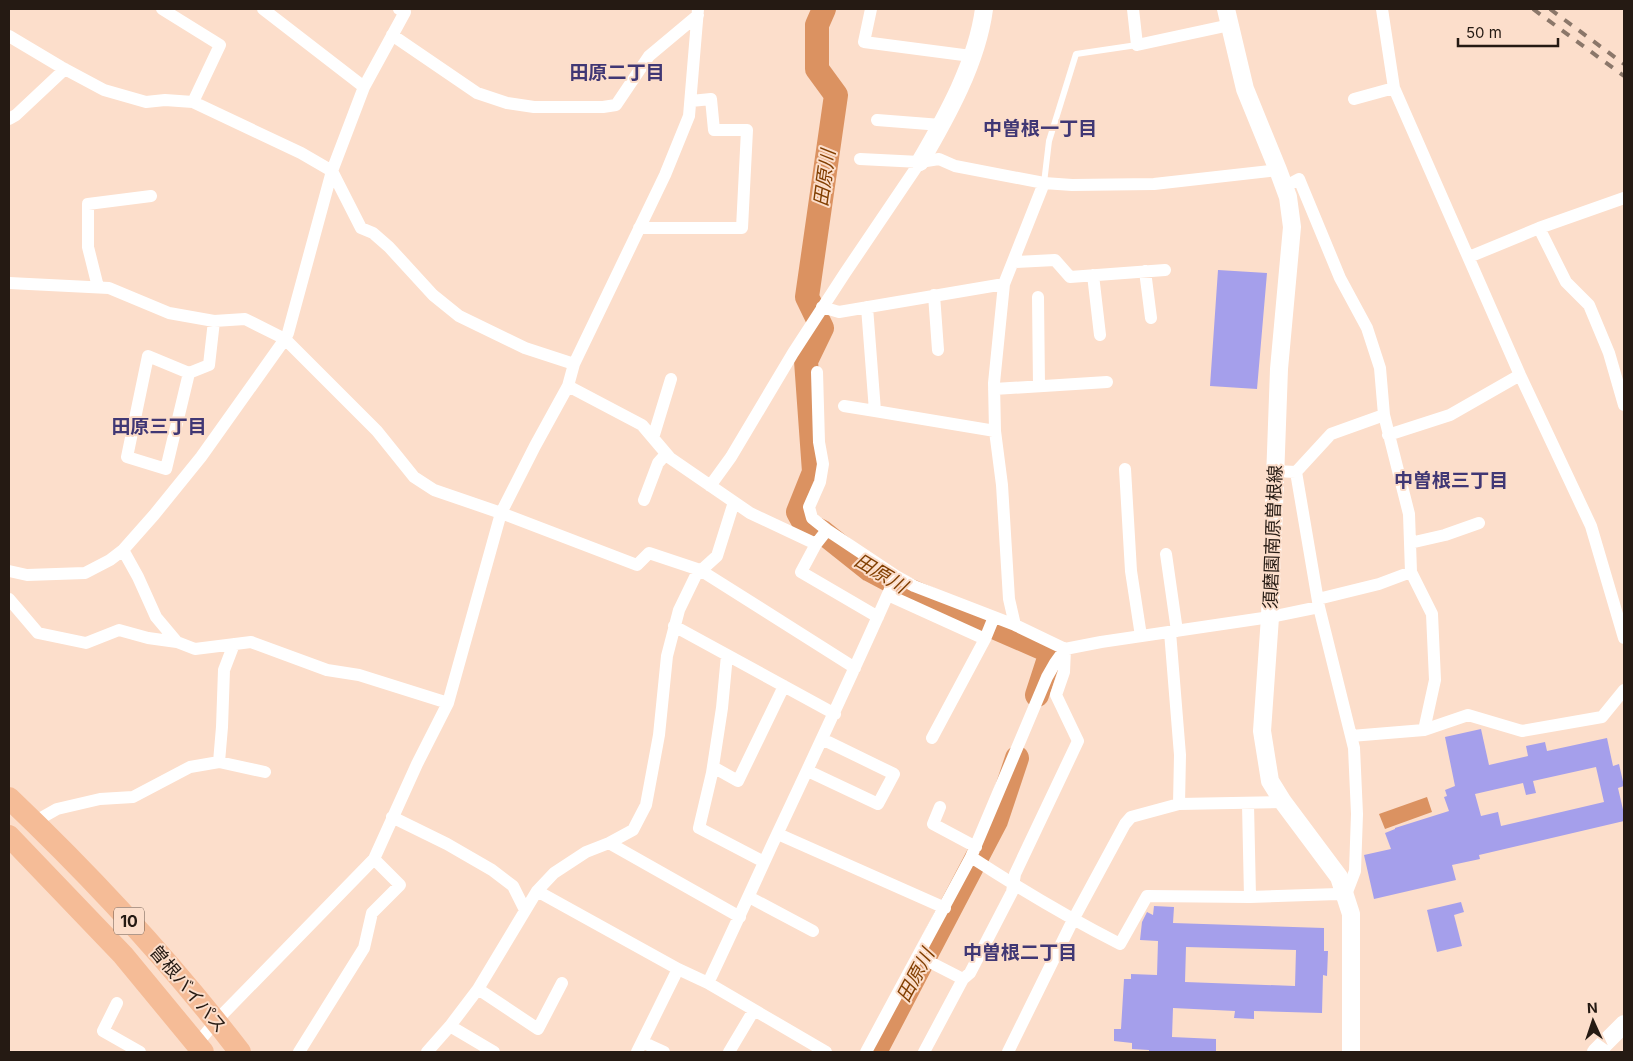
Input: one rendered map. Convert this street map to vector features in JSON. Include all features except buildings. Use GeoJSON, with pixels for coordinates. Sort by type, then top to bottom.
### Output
{"type":"FeatureCollection","features":[{"type":"Feature","properties":{"kind":"highway","name":"曽根バイパス"},"geometry":{"type":"LineString","coordinates":[[9,798],[97,884],[154,948],[240,1052]]}},
{"type":"Feature","properties":{"kind":"highway","name":"曽根バイパス"},"geometry":{"type":"LineString","coordinates":[[9,836],[123,955],[197,1050]]}},
{"type":"Feature","properties":{"kind":"main road"},"geometry":{"type":"LineString","coordinates":[[920,162],[964,78],[982,23],[984,9]]}},
{"type":"Feature","properties":{"kind":"main road","name":"須磨園南原曽根線"},"geometry":{"type":"LineString","coordinates":[[1228,17],[1245,89],[1288,197],[1292,227],[1280,369],[1270,617],[1262,731],[1270,781],[1283,802],[1339,878],[1351,914],[1352,1052]]}},
{"type":"Feature","properties":{"kind":"main road"},"geometry":{"type":"LineString","coordinates":[[1596,1052],[1624,1024]]}},
{"type":"Feature","properties":{"kind":"street"},"geometry":{"type":"LineString","coordinates":[[162,9],[220,45],[193,102]]}},
{"type":"Feature","properties":{"kind":"street"},"geometry":{"type":"LineString","coordinates":[[263,9],[364,88]]}},
{"type":"Feature","properties":{"kind":"street"},"geometry":{"type":"LineString","coordinates":[[871,9],[864,42],[971,56]]}},
{"type":"Feature","properties":{"kind":"street"},"geometry":{"type":"LineString","coordinates":[[1133,9],[1137,45],[1228,17]]}},
{"type":"Feature","properties":{"kind":"street"},"geometry":{"type":"LineString","coordinates":[[1382,9],[1394,88],[1520,375],[1591,526],[1624,638]]}},
{"type":"Feature","properties":{"kind":"street"},"geometry":{"type":"LineString","coordinates":[[9,571],[27,575],[85,573],[110,560],[123,550],[201,457],[285,339],[288,334],[332,171],[364,88],[403,10]]}},
{"type":"Feature","properties":{"kind":"street"},"geometry":{"type":"LineString","coordinates":[[392,35],[477,93],[507,103],[534,107],[603,107],[616,105],[649,56],[698,12]]}},
{"type":"Feature","properties":{"kind":"street"},"geometry":{"type":"LineString","coordinates":[[197,1050],[216,1021],[374,860],[392,817],[448,703],[501,513],[568,386],[574,364],[665,175],[689,116],[698,12]]}},
{"type":"Feature","properties":{"kind":"street"},"geometry":{"type":"LineString","coordinates":[[9,36],[104,90],[146,102],[165,100],[193,102],[301,153],[332,171],[361,228],[373,233],[433,295],[459,316],[526,348],[574,364]]}},
{"type":"Feature","properties":{"kind":"street"},"geometry":{"type":"LineString","coordinates":[[9,119],[16,115],[64,68]]}},
{"type":"Feature","properties":{"kind":"street"},"geometry":{"type":"LineString","coordinates":[[1354,99],[1394,88]]}},
{"type":"Feature","properties":{"kind":"street"},"geometry":{"type":"LineString","coordinates":[[639,228],[742,228],[747,130],[714,130],[711,99],[691,101]]}},
{"type":"Feature","properties":{"kind":"street"},"geometry":{"type":"LineString","coordinates":[[877,120],[941,125]]}},
{"type":"Feature","properties":{"kind":"street"},"geometry":{"type":"LineString","coordinates":[[860,159],[920,162],[939,159],[955,166],[1044,183],[1072,185],[1154,184],[1278,170]]}},
{"type":"Feature","properties":{"kind":"street"},"geometry":{"type":"LineString","coordinates":[[710,486],[732,457],[793,353],[822,308],[920,162]]}},
{"type":"Feature","properties":{"kind":"street"},"geometry":{"type":"LineString","coordinates":[[1284,187],[1299,179],[1340,278],[1367,328],[1380,368],[1384,415],[1409,514],[1411,572],[1432,614],[1435,680],[1424,730]]}},
{"type":"Feature","properties":{"kind":"street"},"geometry":{"type":"LineString","coordinates":[[1015,624],[1008,598],[1002,485],[995,431],[994,388],[1004,284],[1044,183]]}},
{"type":"Feature","properties":{"kind":"street"},"geometry":{"type":"LineString","coordinates":[[98,287],[88,247],[88,204],[151,196]]}},
{"type":"Feature","properties":{"kind":"street"},"geometry":{"type":"LineString","coordinates":[[1469,257],[1539,228],[1624,198]]}},
{"type":"Feature","properties":{"kind":"street"},"geometry":{"type":"LineString","coordinates":[[1539,228],[1566,282],[1589,305],[1609,353],[1624,405]]}},
{"type":"Feature","properties":{"kind":"street"},"geometry":{"type":"LineString","coordinates":[[1014,262],[1055,260],[1070,277],[1165,270]]}},
{"type":"Feature","properties":{"kind":"street"},"geometry":{"type":"LineString","coordinates":[[1145,271],[1151,318]]}},
{"type":"Feature","properties":{"kind":"street"},"geometry":{"type":"LineString","coordinates":[[1093,275],[1100,334]]}},
{"type":"Feature","properties":{"kind":"street"},"geometry":{"type":"LineString","coordinates":[[9,282],[109,288],[169,313],[214,321],[244,318],[285,339],[377,431],[414,477],[434,490],[501,513],[637,565],[649,552],[700,570],[855,668]]}},
{"type":"Feature","properties":{"kind":"street"},"geometry":{"type":"LineString","coordinates":[[822,308],[839,312],[1004,284]]}},
{"type":"Feature","properties":{"kind":"street"},"geometry":{"type":"LineString","coordinates":[[934,295],[938,350]]}},
{"type":"Feature","properties":{"kind":"street"},"geometry":{"type":"LineString","coordinates":[[1038,298],[1039,386]]}},
{"type":"Feature","properties":{"kind":"street"},"geometry":{"type":"LineString","coordinates":[[867,307],[875,411]]}},
{"type":"Feature","properties":{"kind":"street"},"geometry":{"type":"LineString","coordinates":[[189,373],[166,469],[127,457],[148,356],[189,373],[208,365],[214,321]]}},
{"type":"Feature","properties":{"kind":"street"},"geometry":{"type":"LineString","coordinates":[[817,372],[819,442],[823,464],[820,482],[808,507],[812,518],[827,530],[914,586],[1015,624],[1065,649],[1270,617],[1379,584],[1411,572]]}},
{"type":"Feature","properties":{"kind":"street"},"geometry":{"type":"LineString","coordinates":[[1388,435],[1450,415],[1520,375]]}},
{"type":"Feature","properties":{"kind":"street"},"geometry":{"type":"LineString","coordinates":[[653,438],[671,379]]}},
{"type":"Feature","properties":{"kind":"street"},"geometry":{"type":"LineString","coordinates":[[994,388],[1107,382]]}},
{"type":"Feature","properties":{"kind":"street"},"geometry":{"type":"LineString","coordinates":[[568,386],[642,425],[670,458],[750,513],[816,544]]}},
{"type":"Feature","properties":{"kind":"street"},"geometry":{"type":"LineString","coordinates":[[844,406],[995,431]]}},
{"type":"Feature","properties":{"kind":"street"},"geometry":{"type":"LineString","coordinates":[[1296,472],[1331,434],[1384,415]]}},
{"type":"Feature","properties":{"kind":"street"},"geometry":{"type":"LineString","coordinates":[[644,500],[658,463],[666,454]]}},
{"type":"Feature","properties":{"kind":"street"},"geometry":{"type":"LineString","coordinates":[[1125,469],[1131,571],[1141,636]]}},
{"type":"Feature","properties":{"kind":"street"},"geometry":{"type":"LineString","coordinates":[[1275,471],[1296,472]]}},
{"type":"Feature","properties":{"kind":"street"},"geometry":{"type":"LineString","coordinates":[[940,807],[933,824],[974,852],[1014,885],[1073,920],[1120,944],[1147,896],[1250,897],[1338,894],[1345,898],[1355,871],[1357,814],[1354,748],[1318,603],[1296,472]]}},
{"type":"Feature","properties":{"kind":"street"},"geometry":{"type":"LineString","coordinates":[[427,1052],[450,1026],[478,989],[537,891],[554,873],[586,852],[609,843],[633,830],[646,805],[659,735],[668,656],[674,626],[679,610],[696,575],[718,556],[734,502]]}},
{"type":"Feature","properties":{"kind":"street"},"geometry":{"type":"LineString","coordinates":[[1410,543],[1479,523]]}},
{"type":"Feature","properties":{"kind":"street"},"geometry":{"type":"LineString","coordinates":[[827,530],[816,544],[802,572],[878,617]]}},
{"type":"Feature","properties":{"kind":"street"},"geometry":{"type":"LineString","coordinates":[[123,550],[138,577],[156,617],[177,642]]}},
{"type":"Feature","properties":{"kind":"street"},"geometry":{"type":"LineString","coordinates":[[1166,554],[1174,631],[1180,755],[1179,804]]}},
{"type":"Feature","properties":{"kind":"street"},"geometry":{"type":"LineString","coordinates":[[708,982],[835,714],[896,576]]}},
{"type":"Feature","properties":{"kind":"street"},"geometry":{"type":"LineString","coordinates":[[888,595],[985,640]]}},
{"type":"Feature","properties":{"kind":"street"},"geometry":{"type":"LineString","coordinates":[[9,599],[38,633],[86,643],[120,630],[148,638],[177,642],[195,649],[251,642],[328,670],[360,675],[448,703]]}},
{"type":"Feature","properties":{"kind":"street"},"geometry":{"type":"LineString","coordinates":[[932,738],[985,640],[994,617]]}},
{"type":"Feature","properties":{"kind":"street"},"geometry":{"type":"LineString","coordinates":[[674,626],[835,714]]}},
{"type":"Feature","properties":{"kind":"street"},"geometry":{"type":"LineString","coordinates":[[219,762],[224,670],[234,644]]}},
{"type":"Feature","properties":{"kind":"street"},"geometry":{"type":"LineString","coordinates":[[866,1052],[974,852],[1047,677],[1065,649]]}},
{"type":"Feature","properties":{"kind":"street"},"geometry":{"type":"LineString","coordinates":[[924,1052],[963,979],[970,974],[1012,892],[1015,874],[1078,741],[1056,695],[1064,672],[1065,649]]}},
{"type":"Feature","properties":{"kind":"street"},"geometry":{"type":"LineString","coordinates":[[727,655],[722,708],[713,767],[699,828],[764,862]]}},
{"type":"Feature","properties":{"kind":"street"},"geometry":{"type":"LineString","coordinates":[[713,767],[738,780],[784,686]]}},
{"type":"Feature","properties":{"kind":"street"},"geometry":{"type":"LineString","coordinates":[[1350,736],[1424,730],[1468,715],[1522,731],[1602,717],[1624,690]]}},
{"type":"Feature","properties":{"kind":"street"},"geometry":{"type":"LineString","coordinates":[[808,771],[878,804],[894,774],[822,739]]}},
{"type":"Feature","properties":{"kind":"street"},"geometry":{"type":"LineString","coordinates":[[34,822],[57,809],[100,799],[133,797],[190,766],[219,762],[265,772]]}},
{"type":"Feature","properties":{"kind":"street"},"geometry":{"type":"LineString","coordinates":[[1008,1052],[1073,920],[1125,824],[1131,817],[1179,804],[1283,802]]}},
{"type":"Feature","properties":{"kind":"street"},"geometry":{"type":"LineString","coordinates":[[1248,804],[1250,897]]}},
{"type":"Feature","properties":{"kind":"street"},"geometry":{"type":"LineString","coordinates":[[392,817],[447,844],[492,870],[513,886],[525,910]]}},
{"type":"Feature","properties":{"kind":"street"},"geometry":{"type":"LineString","coordinates":[[778,834],[945,908]]}},
{"type":"Feature","properties":{"kind":"street"},"geometry":{"type":"LineString","coordinates":[[609,843],[740,917]]}},
{"type":"Feature","properties":{"kind":"street"},"geometry":{"type":"LineString","coordinates":[[299,1052],[364,948],[372,913],[400,885],[374,860]]}},
{"type":"Feature","properties":{"kind":"street"},"geometry":{"type":"LineString","coordinates":[[537,891],[678,969],[708,982],[826,1052]]}},
{"type":"Feature","properties":{"kind":"street"},"geometry":{"type":"LineString","coordinates":[[749,897],[813,931]]}},
{"type":"Feature","properties":{"kind":"street"},"geometry":{"type":"LineString","coordinates":[[918,956],[963,979]]}},
{"type":"Feature","properties":{"kind":"street"},"geometry":{"type":"LineString","coordinates":[[664,1052],[639,1047],[678,969]]}},
{"type":"Feature","properties":{"kind":"street"},"geometry":{"type":"LineString","coordinates":[[478,989],[538,1029],[562,983]]}},
{"type":"Feature","properties":{"kind":"street"},"geometry":{"type":"LineString","coordinates":[[117,1003],[103,1031],[140,1052]]}},
{"type":"Feature","properties":{"kind":"street"},"geometry":{"type":"LineString","coordinates":[[729,1052],[754,1010]]}},
{"type":"Feature","properties":{"kind":"street"},"geometry":{"type":"LineString","coordinates":[[450,1026],[494,1052]]}},
{"type":"Feature","properties":{"kind":"lane"},"geometry":{"type":"LineString","coordinates":[[1044,183],[1050,141],[1076,54],[1137,45]]}},
{"type":"Feature","properties":{"kind":"shaded area"},"geometry":{"type":"Polygon","coordinates":[[[1427,797],[1432,812],[1385,829],[1379,814],[1427,797]]]}},
{"type":"Feature","properties":{"kind":"waterway","name":"田原川"},"geometry":{"type":"LineString","coordinates":[[824,9],[817,25],[817,69],[836,95],[807,297],[822,328],[806,361],[814,472],[798,512],[804,523],[821,531],[870,570],[904,588],[1051,652],[1037,695]]}},
{"type":"Feature","properties":{"kind":"waterway","name":"田原川"},"geometry":{"type":"LineString","coordinates":[[875,1052],[996,821],[1017,758]]}},
{"type":"Feature","properties":{"kind":"railway"},"geometry":{"type":"LineString","coordinates":[[1533,9],[1624,76]]}},
{"type":"Feature","properties":{"kind":"railway"},"geometry":{"type":"LineString","coordinates":[[1550,9],[1624,64]]}},
{"type":"Feature","properties":{"kind":"district","name":"田原二丁目"},"geometry":{"type":"Point","coordinates":[617,72]}},
{"type":"Feature","properties":{"kind":"district","name":"中曽根一丁目"},"geometry":{"type":"Point","coordinates":[1040,128]}},
{"type":"Feature","properties":{"kind":"district","name":"田原三丁目"},"geometry":{"type":"Point","coordinates":[159,426]}},
{"type":"Feature","properties":{"kind":"district","name":"中曽根三丁目"},"geometry":{"type":"Point","coordinates":[1451,480]}},
{"type":"Feature","properties":{"kind":"district","name":"中曽根二丁目"},"geometry":{"type":"Point","coordinates":[1020,952]}}]}
